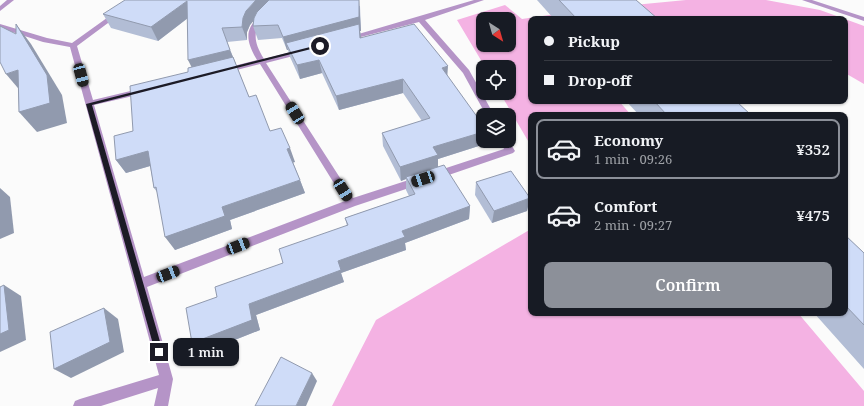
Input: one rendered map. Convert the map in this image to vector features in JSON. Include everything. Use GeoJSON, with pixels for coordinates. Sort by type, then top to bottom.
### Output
{"type":"FeatureCollection","features":[{"type":"Feature","properties":{"kind":"street"},"geometry":{"type":"LineString","coordinates":[[0,9],[12,0]]}},
{"type":"Feature","properties":{"kind":"street"},"geometry":{"type":"LineString","coordinates":[[0,26],[46,40],[73,45],[136,0]]}},
{"type":"Feature","properties":{"kind":"street"},"geometry":{"type":"LineString","coordinates":[[282,0],[254,27],[251,39],[256,52],[351,203]]}},
{"type":"Feature","properties":{"kind":"street"},"geometry":{"type":"LineString","coordinates":[[338,41],[421,19],[481,0]]}},
{"type":"Feature","properties":{"kind":"street"},"geometry":{"type":"LineString","coordinates":[[805,0],[864,19]]}},
{"type":"Feature","properties":{"kind":"street"},"geometry":{"type":"LineString","coordinates":[[421,19],[466,72],[486,108]]}},
{"type":"Feature","properties":{"kind":"street"},"geometry":{"type":"LineString","coordinates":[[73,45],[167,378],[161,406]]}},
{"type":"Feature","properties":{"kind":"street"},"geometry":{"type":"LineString","coordinates":[[217,72],[308,49]]}},
{"type":"Feature","properties":{"kind":"street"},"geometry":{"type":"LineString","coordinates":[[89,104],[149,89]]}},
{"type":"Feature","properties":{"kind":"street"},"geometry":{"type":"LineString","coordinates":[[140,284],[351,203],[510,151],[508,148]]}},
{"type":"Feature","properties":{"kind":"street"},"geometry":{"type":"LineString","coordinates":[[80,406],[167,378]]}},
{"type":"Feature","properties":{"kind":"shaded area"},"geometry":{"type":"Polygon","coordinates":[[[556,0],[613,7],[686,0],[766,0],[820,10],[837,16],[542,16],[563,13],[556,0]]]}},
{"type":"Feature","properties":{"kind":"shaded area"},"geometry":{"type":"Polygon","coordinates":[[[505,5],[514,12],[483,12],[505,5]]]}},
{"type":"Feature","properties":{"kind":"shaded area"},"geometry":{"type":"Polygon","coordinates":[[[476,14],[476,52],[457,20],[476,14]]]}},
{"type":"Feature","properties":{"kind":"shaded area"},"geometry":{"type":"Polygon","coordinates":[[[516,14],[522,19],[528,18],[528,104],[622,104],[628,112],[528,112],[528,141],[516,120],[516,108],[509,108],[504,100],[516,100],[516,60],[481,60],[476,52],[516,52],[516,14]]]}},
{"type":"Feature","properties":{"kind":"shaded area"},"geometry":{"type":"Polygon","coordinates":[[[848,20],[864,26],[864,84],[848,75],[848,20]]]}},
{"type":"Feature","properties":{"kind":"shaded area"},"geometry":{"type":"Polygon","coordinates":[[[528,231],[528,316],[801,316],[864,391],[864,406],[332,406],[376,320],[528,231]]]}},
{"type":"Feature","properties":{"kind":"building"},"geometry":{"type":"Polygon","coordinates":[[[125,0],[256,0],[246,11],[243,18],[242,27],[222,28],[230,50],[188,60],[187,1],[151,27],[103,14],[125,0]]]}},
{"type":"Feature","properties":{"kind":"building"},"geometry":{"type":"Polygon","coordinates":[[[269,0],[359,0],[359,17],[283,37],[278,25],[253,26],[254,18],[257,12],[269,0]]]}},
{"type":"Feature","properties":{"kind":"building"},"geometry":{"type":"Polygon","coordinates":[[[559,0],[636,0],[655,16],[574,16],[559,0]]]}},
{"type":"Feature","properties":{"kind":"building"},"geometry":{"type":"Polygon","coordinates":[[[16,24],[47,75],[50,103],[19,112],[18,70],[6,74],[0,62],[0,26],[16,34],[16,24]]]}},
{"type":"Feature","properties":{"kind":"building"},"geometry":{"type":"Polygon","coordinates":[[[359,24],[360,38],[414,24],[448,66],[442,68],[476,115],[476,134],[433,147],[438,155],[400,167],[382,133],[430,118],[403,79],[336,96],[319,60],[297,65],[286,43],[359,24]]]}},
{"type":"Feature","properties":{"kind":"building"},"geometry":{"type":"Polygon","coordinates":[[[233,57],[249,97],[256,95],[270,131],[281,128],[290,148],[287,149],[300,180],[222,207],[225,216],[165,237],[156,187],[154,188],[148,151],[116,160],[114,136],[133,131],[130,86],[188,72],[188,68],[233,57]]]}},
{"type":"Feature","properties":{"kind":"building"},"geometry":{"type":"Polygon","coordinates":[[[657,104],[739,104],[748,112],[664,112],[657,104]]]}},
{"type":"Feature","properties":{"kind":"building"},"geometry":{"type":"Polygon","coordinates":[[[444,165],[470,206],[402,231],[405,237],[338,261],[341,270],[249,304],[252,320],[192,343],[186,308],[217,297],[215,287],[283,263],[279,249],[348,225],[345,218],[415,194],[406,177],[444,165]]]}},
{"type":"Feature","properties":{"kind":"building"},"geometry":{"type":"Polygon","coordinates":[[[511,171],[528,195],[528,199],[494,211],[476,182],[511,171]]]}},
{"type":"Feature","properties":{"kind":"building"},"geometry":{"type":"Polygon","coordinates":[[[848,238],[864,253],[864,325],[848,308],[848,238]]]}},
{"type":"Feature","properties":{"kind":"building"},"geometry":{"type":"Polygon","coordinates":[[[4,285],[9,330],[0,334],[0,287],[4,285]]]}},
{"type":"Feature","properties":{"kind":"building"},"geometry":{"type":"Polygon","coordinates":[[[104,308],[110,342],[54,369],[50,332],[104,308]]]}},
{"type":"Feature","properties":{"kind":"building"},"geometry":{"type":"Polygon","coordinates":[[[281,357],[312,373],[296,406],[255,406],[281,357]]]}},
{"type":"Feature","properties":{"kind":"route"},"geometry":{"type":"LineString","coordinates":[[159,352],[89,104],[320,46]]}}]}
